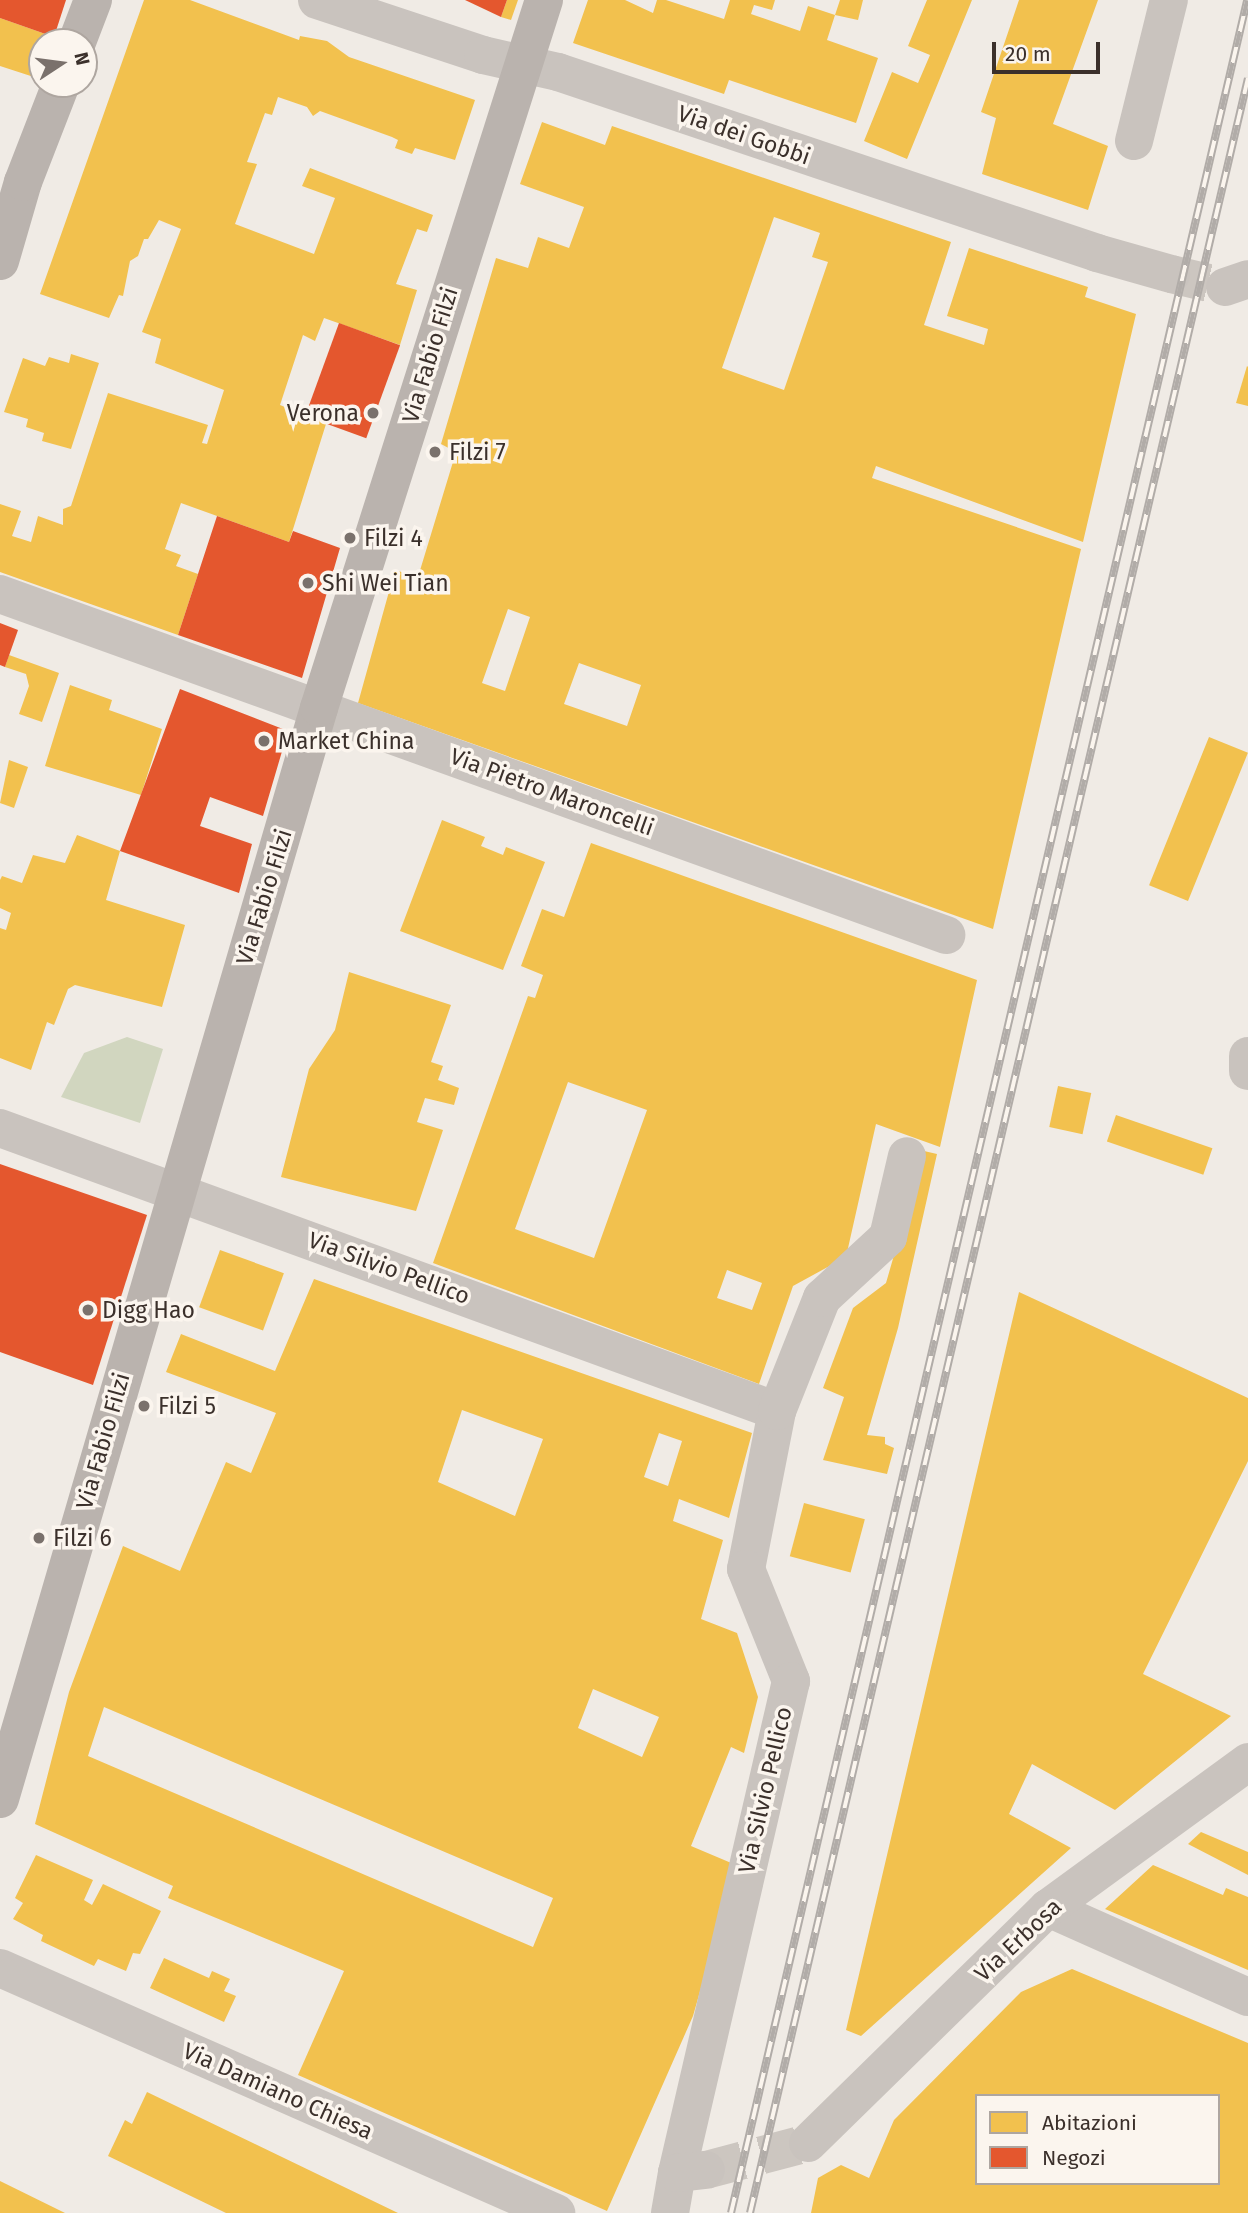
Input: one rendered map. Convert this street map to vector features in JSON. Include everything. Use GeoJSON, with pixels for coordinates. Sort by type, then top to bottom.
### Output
{"type":"FeatureCollection","features":[{"type":"Feature","properties":{"kind":"street"},"geometry":{"type":"LineString","coordinates":[[82,28],[93,0]]}},
{"type":"Feature","properties":{"kind":"street","name":"Via dei Gobbi"},"geometry":{"type":"LineString","coordinates":[[317,0],[522,66],[558,72],[1097,253],[1171,274]]}},
{"type":"Feature","properties":{"kind":"street","name":"Via Fabio Filzi"},"geometry":{"type":"LineString","coordinates":[[0,1799],[176,1190],[320,708],[544,0]]}},
{"type":"Feature","properties":{"kind":"street"},"geometry":{"type":"LineString","coordinates":[[1134,141],[1168,0]]}},
{"type":"Feature","properties":{"kind":"street"},"geometry":{"type":"LineString","coordinates":[[0,261],[23,182],[56,98]]}},
{"type":"Feature","properties":{"kind":"street","name":"Via Pietro Maroncelli"},"geometry":{"type":"LineString","coordinates":[[0,594],[946,934]]}},
{"type":"Feature","properties":{"kind":"street"},"geometry":{"type":"LineString","coordinates":[[1248,1056],[1248,1071]]}},
{"type":"Feature","properties":{"kind":"street","name":"Via Silvio Pellico"},"geometry":{"type":"LineString","coordinates":[[0,1128],[777,1411]]}},
{"type":"Feature","properties":{"kind":"street","name":"Via Silvio Pellico"},"geometry":{"type":"LineString","coordinates":[[670,2213],[691,2171],[791,1681],[746,1569],[777,1411],[822,1298],[888,1237],[907,1156]]}},
{"type":"Feature","properties":{"kind":"street","name":"Via Erbosa"},"geometry":{"type":"LineString","coordinates":[[808,2143],[1048,1909],[1248,1762]]}},
{"type":"Feature","properties":{"kind":"street"},"geometry":{"type":"LineString","coordinates":[[1048,1909],[1248,1997]]}},
{"type":"Feature","properties":{"kind":"street","name":"Via Damiano Chiesa"},"geometry":{"type":"LineString","coordinates":[[0,1968],[556,2213]]}},
{"type":"Feature","properties":{"kind":"green space"},"geometry":{"type":"Polygon","coordinates":[[[127,1037],[163,1049],[140,1123],[61,1097],[84,1053],[127,1037]]]}},
{"type":"Feature","properties":{"kind":"building: Abitazioni"},"geometry":{"type":"Polygon","coordinates":[[[144,0],[190,0],[299,40],[300,36],[327,41],[349,57],[475,100],[455,160],[415,148],[412,154],[395,148],[398,140],[392,137],[320,111],[313,116],[307,107],[278,97],[272,115],[265,113],[247,162],[257,164],[235,224],[314,254],[335,198],[302,186],[310,168],[433,215],[427,232],[417,229],[396,284],[417,290],[400,345],[324,318],[315,341],[303,335],[280,405],[326,424],[289,542],[181,503],[165,549],[181,555],[176,566],[198,574],[178,635],[0,572],[0,504],[21,511],[12,536],[31,542],[38,516],[63,525],[63,509],[71,506],[108,393],[208,425],[202,443],[207,444],[224,390],[155,363],[161,339],[142,332],[181,229],[159,220],[148,239],[144,239],[138,256],[130,261],[123,296],[119,295],[109,318],[40,294],[144,0]]]}},
{"type":"Feature","properties":{"kind":"building: Abitazioni"},"geometry":{"type":"Polygon","coordinates":[[[507,0],[518,0],[511,20],[501,17],[507,0]]]}},
{"type":"Feature","properties":{"kind":"building: Abitazioni"},"geometry":{"type":"Polygon","coordinates":[[[588,0],[625,0],[653,13],[657,0],[666,0],[724,19],[730,0],[775,0],[772,10],[754,5],[751,14],[800,31],[808,6],[835,15],[827,40],[878,58],[856,123],[729,80],[724,94],[573,43],[588,0]]]}},
{"type":"Feature","properties":{"kind":"building: Abitazioni"},"geometry":{"type":"Polygon","coordinates":[[[840,0],[863,0],[858,20],[835,15],[840,0]]]}},
{"type":"Feature","properties":{"kind":"building: Abitazioni"},"geometry":{"type":"Polygon","coordinates":[[[927,0],[972,0],[907,159],[864,141],[892,72],[918,83],[930,55],[908,46],[927,0]]]}},
{"type":"Feature","properties":{"kind":"building: Abitazioni"},"geometry":{"type":"Polygon","coordinates":[[[1019,0],[1098,0],[1053,124],[1108,146],[1088,210],[982,174],[996,118],[981,112],[1019,0]]]}},
{"type":"Feature","properties":{"kind":"building: Abitazioni"},"geometry":{"type":"Polygon","coordinates":[[[0,18],[28,28],[28,75],[0,66],[0,18]]]}},
{"type":"Feature","properties":{"kind":"building: Abitazioni"},"geometry":{"type":"Polygon","coordinates":[[[542,122],[605,145],[612,126],[951,242],[924,325],[984,345],[988,329],[947,316],[969,248],[1088,287],[1085,297],[1136,314],[1083,542],[876,466],[872,478],[1081,549],[993,929],[358,703],[395,570],[418,577],[456,452],[441,444],[496,258],[528,268],[538,237],[569,248],[584,207],[520,184],[542,122]],[[774,217],[722,368],[784,390],[828,262],[812,257],[820,233],[774,217]],[[508,609],[482,683],[505,691],[530,617],[508,609]],[[579,663],[564,704],[627,726],[641,685],[579,663]]]}},
{"type":"Feature","properties":{"kind":"building: Abitazioni"},"geometry":{"type":"Polygon","coordinates":[[[71,354],[99,363],[71,449],[42,441],[44,433],[26,427],[28,419],[4,412],[23,358],[45,366],[49,357],[69,363],[71,354]]]}},
{"type":"Feature","properties":{"kind":"building: Abitazioni"},"geometry":{"type":"Polygon","coordinates":[[[1248,367],[1248,406],[1236,403],[1248,367]]]}},
{"type":"Feature","properties":{"kind":"building: Abitazioni"},"geometry":{"type":"Polygon","coordinates":[[[9,655],[59,673],[42,722],[19,714],[29,686],[26,674],[5,667],[9,655]]]}},
{"type":"Feature","properties":{"kind":"building: Abitazioni"},"geometry":{"type":"Polygon","coordinates":[[[70,685],[112,700],[109,710],[162,729],[141,795],[45,766],[70,685]]]}},
{"type":"Feature","properties":{"kind":"building: Abitazioni"},"geometry":{"type":"Polygon","coordinates":[[[1209,737],[1248,753],[1188,901],[1149,885],[1209,737]]]}},
{"type":"Feature","properties":{"kind":"building: Abitazioni"},"geometry":{"type":"Polygon","coordinates":[[[9,760],[28,767],[14,808],[0,803],[9,760]]]}},
{"type":"Feature","properties":{"kind":"building: Abitazioni"},"geometry":{"type":"Polygon","coordinates":[[[442,820],[485,837],[481,846],[503,855],[506,847],[545,862],[503,970],[400,931],[442,820]]]}},
{"type":"Feature","properties":{"kind":"building: Abitazioni"},"geometry":{"type":"Polygon","coordinates":[[[77,835],[120,851],[106,900],[185,925],[162,1007],[75,985],[68,989],[54,1025],[47,1022],[31,1070],[0,1058],[0,928],[6,930],[11,913],[0,908],[0,880],[2,876],[22,883],[33,855],[65,863],[77,835]]]}},
{"type":"Feature","properties":{"kind":"building: Abitazioni"},"geometry":{"type":"Polygon","coordinates":[[[591,843],[977,980],[940,1147],[876,1124],[846,1257],[793,1286],[759,1384],[433,1263],[528,996],[535,998],[543,975],[521,966],[542,909],[564,917],[591,843]],[[568,1082],[515,1229],[594,1258],[647,1110],[568,1082]],[[727,1270],[717,1298],[752,1310],[762,1283],[727,1270]]]}},
{"type":"Feature","properties":{"kind":"building: Abitazioni"},"geometry":{"type":"Polygon","coordinates":[[[349,972],[451,1005],[431,1062],[443,1066],[438,1080],[459,1088],[454,1105],[425,1098],[417,1122],[443,1130],[416,1211],[281,1177],[309,1069],[335,1030],[349,972]]]}},
{"type":"Feature","properties":{"kind":"building: Abitazioni"},"geometry":{"type":"Polygon","coordinates":[[[1058,1086],[1091,1093],[1083,1134],[1049,1127],[1058,1086]]]}},
{"type":"Feature","properties":{"kind":"building: Abitazioni"},"geometry":{"type":"Polygon","coordinates":[[[1116,1115],[1212,1148],[1203,1175],[1107,1141],[1116,1115]]]}},
{"type":"Feature","properties":{"kind":"building: Abitazioni"},"geometry":{"type":"Polygon","coordinates":[[[924,1151],[937,1154],[898,1328],[867,1435],[885,1437],[885,1444],[894,1448],[887,1474],[823,1460],[844,1397],[823,1388],[853,1308],[886,1283],[924,1151]]]}},
{"type":"Feature","properties":{"kind":"building: Abitazioni"},"geometry":{"type":"Polygon","coordinates":[[[220,1250],[284,1273],[263,1331],[199,1307],[220,1250]]]}},
{"type":"Feature","properties":{"kind":"building: Abitazioni"},"geometry":{"type":"Polygon","coordinates":[[[314,1279],[752,1433],[729,1518],[679,1499],[673,1521],[723,1540],[701,1619],[737,1633],[758,1697],[744,1753],[731,1747],[691,1846],[736,1865],[693,2016],[607,2211],[298,2075],[344,1971],[168,1898],[173,1886],[35,1824],[69,1692],[123,1546],[180,1571],[226,1462],[251,1473],[276,1413],[166,1372],[181,1334],[275,1371],[314,1279]],[[462,1410],[438,1482],[515,1516],[543,1439],[462,1410]],[[659,1433],[644,1477],[668,1486],[682,1441],[659,1433]],[[593,1689],[578,1728],[642,1757],[659,1717],[593,1689]],[[104,1707],[88,1756],[533,1947],[553,1898],[104,1707]]]}},
{"type":"Feature","properties":{"kind":"building: Abitazioni"},"geometry":{"type":"Polygon","coordinates":[[[1019,1292],[1248,1398],[1248,1461],[1143,1674],[1231,1716],[1115,1810],[1032,1764],[1009,1814],[1071,1848],[861,2036],[846,2030],[1019,1292]]]}},
{"type":"Feature","properties":{"kind":"building: Abitazioni"},"geometry":{"type":"Polygon","coordinates":[[[804,1503],[865,1519],[851,1572],[790,1556],[804,1503]]]}},
{"type":"Feature","properties":{"kind":"building: Abitazioni"},"geometry":{"type":"Polygon","coordinates":[[[1201,1832],[1248,1852],[1248,1875],[1188,1844],[1201,1832]]]}},
{"type":"Feature","properties":{"kind":"building: Abitazioni"},"geometry":{"type":"Polygon","coordinates":[[[36,1855],[93,1880],[84,1900],[92,1905],[103,1884],[161,1911],[140,1954],[133,1953],[126,1971],[98,1959],[94,1966],[41,1941],[43,1935],[13,1919],[23,1903],[15,1898],[36,1855]]]}},
{"type":"Feature","properties":{"kind":"building: Abitazioni"},"geometry":{"type":"Polygon","coordinates":[[[1153,1865],[1223,1895],[1226,1888],[1248,1897],[1248,1970],[1105,1909],[1153,1865]]]}},
{"type":"Feature","properties":{"kind":"building: Abitazioni"},"geometry":{"type":"Polygon","coordinates":[[[164,1958],[209,1978],[212,1971],[230,1979],[224,1991],[236,1996],[224,2022],[150,1988],[164,1958]]]}},
{"type":"Feature","properties":{"kind":"building: Abitazioni"},"geometry":{"type":"Polygon","coordinates":[[[1072,1969],[1248,2043],[1248,2213],[811,2213],[818,2178],[841,2165],[869,2178],[894,2120],[1021,1992],[1072,1969]]]}},
{"type":"Feature","properties":{"kind":"building: Abitazioni"},"geometry":{"type":"Polygon","coordinates":[[[147,2092],[398,2213],[226,2213],[108,2156],[125,2120],[132,2124],[147,2092]]]}},
{"type":"Feature","properties":{"kind":"building: Abitazioni"},"geometry":{"type":"Polygon","coordinates":[[[0,2181],[65,2213],[0,2213],[0,2181]]]}},
{"type":"Feature","properties":{"kind":"building: Negozi"},"geometry":{"type":"Polygon","coordinates":[[[0,0],[66,0],[57,28],[28,28],[0,18],[0,0]]]}},
{"type":"Feature","properties":{"kind":"building: Negozi"},"geometry":{"type":"Polygon","coordinates":[[[465,0],[507,0],[501,17],[465,0]]]}},
{"type":"Feature","properties":{"kind":"building: Negozi"},"geometry":{"type":"Polygon","coordinates":[[[339,323],[400,345],[366,438],[305,416],[339,323]]]}},
{"type":"Feature","properties":{"kind":"building: Negozi"},"geometry":{"type":"Polygon","coordinates":[[[217,516],[289,542],[293,531],[340,548],[302,678],[178,635],[217,516]]]}},
{"type":"Feature","properties":{"kind":"building: Negozi"},"geometry":{"type":"Polygon","coordinates":[[[0,623],[18,630],[5,667],[0,665],[0,623]]]}},
{"type":"Feature","properties":{"kind":"building: Negozi"},"geometry":{"type":"Polygon","coordinates":[[[180,689],[288,731],[263,816],[210,797],[200,826],[252,844],[239,893],[120,851],[180,689]]]}},
{"type":"Feature","properties":{"kind":"building: Negozi"},"geometry":{"type":"Polygon","coordinates":[[[0,1164],[147,1215],[93,1385],[0,1352],[0,1164]]]}},
{"type":"Feature","properties":{"kind":"tunnel"},"geometry":{"type":"LineString","coordinates":[[1171,274],[1225,287]]}},
{"type":"Feature","properties":{"kind":"tunnel"},"geometry":{"type":"LineString","coordinates":[[706,2170],[808,2143]]}},
{"type":"Feature","properties":{"kind":"railway"},"geometry":{"type":"LineString","coordinates":[[731,2213],[1247,0]]}},
{"type":"Feature","properties":{"kind":"railway"},"geometry":{"type":"LineString","coordinates":[[750,2213],[1248,78]]}},
{"type":"Feature","properties":{"kind":"place","name":"Verona"},"geometry":{"type":"Point","coordinates":[373,413]}},
{"type":"Feature","properties":{"kind":"place","name":"Filzi 7"},"geometry":{"type":"Point","coordinates":[435,452]}},
{"type":"Feature","properties":{"kind":"place","name":"Filzi 4"},"geometry":{"type":"Point","coordinates":[350,538]}},
{"type":"Feature","properties":{"kind":"place","name":"Shi Wei Tian"},"geometry":{"type":"Point","coordinates":[308,583]}},
{"type":"Feature","properties":{"kind":"place","name":"Market China"},"geometry":{"type":"Point","coordinates":[264,741]}},
{"type":"Feature","properties":{"kind":"place","name":"Digg Hao"},"geometry":{"type":"Point","coordinates":[88,1310]}},
{"type":"Feature","properties":{"kind":"place","name":"Filzi 5"},"geometry":{"type":"Point","coordinates":[144,1406]}},
{"type":"Feature","properties":{"kind":"place","name":"Filzi 6"},"geometry":{"type":"Point","coordinates":[39,1538]}}]}
